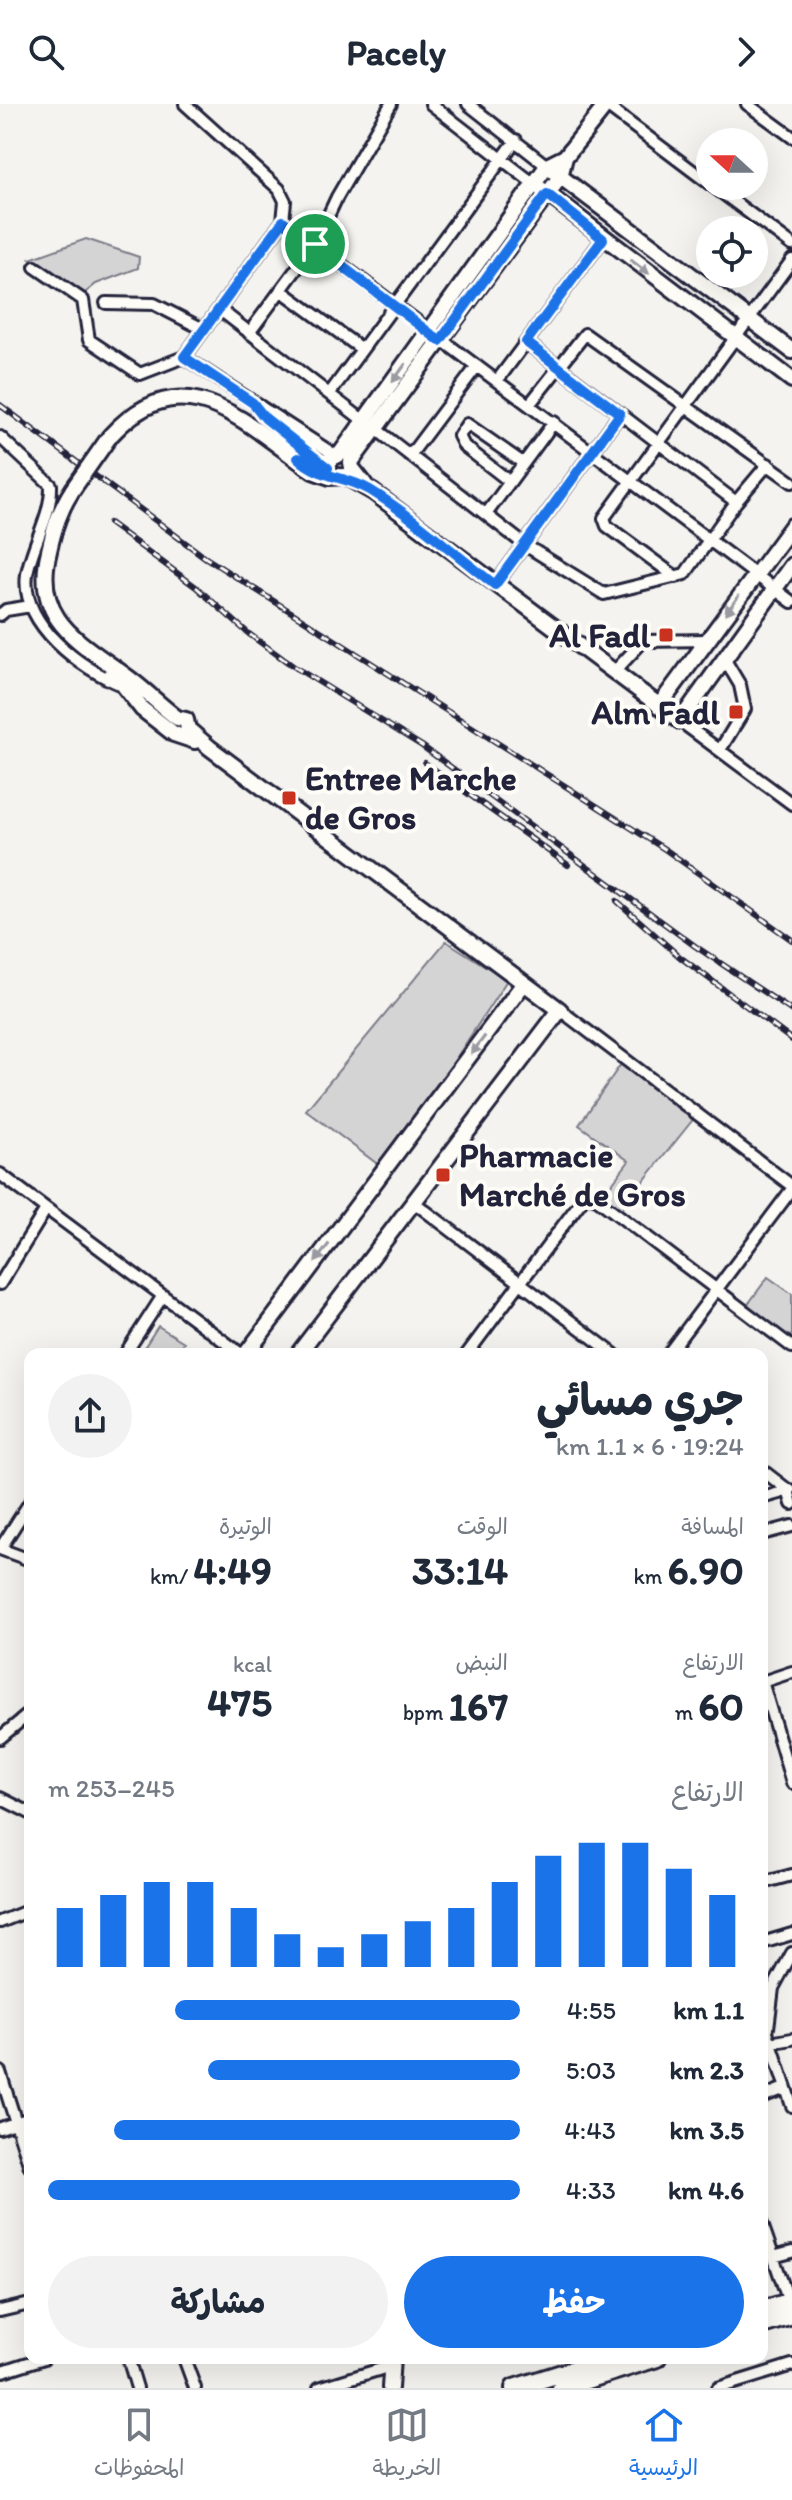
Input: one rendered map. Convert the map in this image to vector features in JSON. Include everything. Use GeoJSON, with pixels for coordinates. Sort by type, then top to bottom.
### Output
{"type":"FeatureCollection","features":[{"type":"Feature","properties":{"kind":"main road"},"geometry":{"type":"LineString","coordinates":[[768,2309],[791,2306]]}},
{"type":"Feature","properties":{"kind":"main road"},"geometry":{"type":"LineString","coordinates":[[768,2321],[791,2306]]}},
{"type":"Feature","properties":{"kind":"main road"},"geometry":{"type":"LineString","coordinates":[[514,2388],[591,2364]]}},
{"type":"Feature","properties":{"kind":"main road"},"geometry":{"type":"LineString","coordinates":[[561,2388],[638,2364]]}},
{"type":"Feature","properties":{"kind":"street"},"geometry":{"type":"LineString","coordinates":[[35,267],[83,300],[89,340],[134,373],[145,373],[184,357],[283,221],[285,201],[279,189],[185,104]]}},
{"type":"Feature","properties":{"kind":"street"},"geometry":{"type":"LineString","coordinates":[[249,333],[315,244],[337,197],[391,104]]}},
{"type":"Feature","properties":{"kind":"street"},"geometry":{"type":"LineString","coordinates":[[431,104],[603,239],[792,380]]}},
{"type":"Feature","properties":{"kind":"street"},"geometry":{"type":"LineString","coordinates":[[468,104],[747,320],[792,351]]}},
{"type":"Feature","properties":{"kind":"street"},"geometry":{"type":"LineString","coordinates":[[747,104],[792,137]]}},
{"type":"Feature","properties":{"kind":"street"},"geometry":{"type":"LineString","coordinates":[[180,728],[150,696],[62,625],[45,593],[44,568],[54,528],[73,489],[110,436],[137,410],[169,396],[189,397],[223,411],[321,475],[339,466],[435,336],[560,177],[565,157],[605,105],[696,173]]}},
{"type":"Feature","properties":{"kind":"street"},"geometry":{"type":"LineString","coordinates":[[330,393],[360,348],[516,140]]}},
{"type":"Feature","properties":{"kind":"street"},"geometry":{"type":"LineString","coordinates":[[435,336],[547,166],[565,157]]}},
{"type":"Feature","properties":{"kind":"street"},"geometry":{"type":"LineString","coordinates":[[732,200],[792,245]]}},
{"type":"Feature","properties":{"kind":"street"},"geometry":{"type":"LineString","coordinates":[[283,221],[792,602]]}},
{"type":"Feature","properties":{"kind":"street"},"geometry":{"type":"LineString","coordinates":[[497,381],[603,239]]}},
{"type":"Feature","properties":{"kind":"street"},"geometry":{"type":"LineString","coordinates":[[676,577],[604,524],[604,518],[684,404],[792,260]]}},
{"type":"Feature","properties":{"kind":"street"},"geometry":{"type":"LineString","coordinates":[[282,291],[360,348]]}},
{"type":"Feature","properties":{"kind":"street"},"geometry":{"type":"LineString","coordinates":[[106,303],[154,304],[203,329]]}},
{"type":"Feature","properties":{"kind":"street"},"geometry":{"type":"LineString","coordinates":[[219,309],[411,454],[525,545],[602,594],[676,577],[689,570],[736,502],[768,464]]}},
{"type":"Feature","properties":{"kind":"street"},"geometry":{"type":"LineString","coordinates":[[529,405],[585,334],[792,482]]}},
{"type":"Feature","properties":{"kind":"street"},"geometry":{"type":"LineString","coordinates":[[526,342],[736,502]]}},
{"type":"Feature","properties":{"kind":"street"},"geometry":{"type":"LineString","coordinates":[[184,357],[339,466],[792,804]]}},
{"type":"Feature","properties":{"kind":"street"},"geometry":{"type":"LineString","coordinates":[[411,454],[477,366]]}},
{"type":"Feature","properties":{"kind":"street"},"geometry":{"type":"LineString","coordinates":[[495,585],[620,414]]}},
{"type":"Feature","properties":{"kind":"street"},"geometry":{"type":"LineString","coordinates":[[487,513],[554,422]]}},
{"type":"Feature","properties":{"kind":"street"},"geometry":{"type":"LineString","coordinates":[[509,481],[464,446],[459,436],[467,424],[523,463]]}},
{"type":"Feature","properties":{"kind":"street"},"geometry":{"type":"LineString","coordinates":[[0,437],[51,485],[28,574],[31,606],[45,631],[93,670],[150,696]]}},
{"type":"Feature","properties":{"kind":"street"},"geometry":{"type":"LineString","coordinates":[[659,706],[792,526]]}},
{"type":"Feature","properties":{"kind":"street"},"geometry":{"type":"LineString","coordinates":[[680,721],[792,565]]}},
{"type":"Feature","properties":{"kind":"street"},"geometry":{"type":"LineString","coordinates":[[0,615],[6,610],[31,606]]}},
{"type":"Feature","properties":{"kind":"street"},"geometry":{"type":"LineString","coordinates":[[614,672],[643,641],[707,640]]}},
{"type":"Feature","properties":{"kind":"street"},"geometry":{"type":"LineString","coordinates":[[720,750],[741,721],[745,709],[740,685],[725,660]]}},
{"type":"Feature","properties":{"kind":"street"},"geometry":{"type":"LineString","coordinates":[[109,665],[131,698],[210,748],[792,1187],[672,1348]]}},
{"type":"Feature","properties":{"kind":"street"},"geometry":{"type":"LineString","coordinates":[[248,1348],[524,983]]}},
{"type":"Feature","properties":{"kind":"street"},"geometry":{"type":"LineString","coordinates":[[303,1348],[560,1010]]}},
{"type":"Feature","properties":{"kind":"street"},"geometry":{"type":"LineString","coordinates":[[0,1174],[234,1348]]}},
{"type":"Feature","properties":{"kind":"street"},"geometry":{"type":"LineString","coordinates":[[472,1348],[581,1198],[589,1196],[792,1347]]}},
{"type":"Feature","properties":{"kind":"street"},"geometry":{"type":"LineString","coordinates":[[415,1203],[606,1348]]}},
{"type":"Feature","properties":{"kind":"street"},"geometry":{"type":"LineString","coordinates":[[0,1284],[46,1209]]}},
{"type":"Feature","properties":{"kind":"street"},"geometry":{"type":"LineString","coordinates":[[129,1348],[162,1297]]}},
{"type":"Feature","properties":{"kind":"street"},"geometry":{"type":"LineString","coordinates":[[768,1474],[790,1490],[792,1504]]}},
{"type":"Feature","properties":{"kind":"street"},"geometry":{"type":"LineString","coordinates":[[768,1496],[790,1490]]}},
{"type":"Feature","properties":{"kind":"street"},"geometry":{"type":"LineString","coordinates":[[24,1511],[0,1549],[24,1558]]}},
{"type":"Feature","properties":{"kind":"street"},"geometry":{"type":"LineString","coordinates":[[768,1532],[792,1526]]}},
{"type":"Feature","properties":{"kind":"street"},"geometry":{"type":"LineString","coordinates":[[768,1680],[792,1672]]}},
{"type":"Feature","properties":{"kind":"street"},"geometry":{"type":"LineString","coordinates":[[768,1702],[792,1783]]}},
{"type":"Feature","properties":{"kind":"street"},"geometry":{"type":"LineString","coordinates":[[0,1738],[24,1718]]}},
{"type":"Feature","properties":{"kind":"street"},"geometry":{"type":"LineString","coordinates":[[0,1798],[24,1810]]}},
{"type":"Feature","properties":{"kind":"street"},"geometry":{"type":"LineString","coordinates":[[768,1881],[792,1875]]}},
{"type":"Feature","properties":{"kind":"street"},"geometry":{"type":"LineString","coordinates":[[0,1922],[24,1912]]}},
{"type":"Feature","properties":{"kind":"street"},"geometry":{"type":"LineString","coordinates":[[768,1941],[792,1934]]}},
{"type":"Feature","properties":{"kind":"street"},"geometry":{"type":"LineString","coordinates":[[768,2028],[773,1988],[792,1953]]}},
{"type":"Feature","properties":{"kind":"street"},"geometry":{"type":"LineString","coordinates":[[768,2036],[792,2106]]}},
{"type":"Feature","properties":{"kind":"street"},"geometry":{"type":"LineString","coordinates":[[770,2043],[792,2039]]}},
{"type":"Feature","properties":{"kind":"street"},"geometry":{"type":"LineString","coordinates":[[0,2072],[24,2148]]}},
{"type":"Feature","properties":{"kind":"street"},"geometry":{"type":"LineString","coordinates":[[768,2095],[785,2088]]}},
{"type":"Feature","properties":{"kind":"street"},"geometry":{"type":"LineString","coordinates":[[0,2128],[24,2120]]}},
{"type":"Feature","properties":{"kind":"street"},"geometry":{"type":"LineString","coordinates":[[768,2244],[791,2306]]}},
{"type":"Feature","properties":{"kind":"street"},"geometry":{"type":"LineString","coordinates":[[773,2257],[792,2252]]}},
{"type":"Feature","properties":{"kind":"street"},"geometry":{"type":"LineString","coordinates":[[0,2311],[24,2305]]}},
{"type":"Feature","properties":{"kind":"street"},"geometry":{"type":"LineString","coordinates":[[3,2371],[25,2364]]}},
{"type":"Feature","properties":{"kind":"street"},"geometry":{"type":"LineString","coordinates":[[130,2364],[137,2388]]}},
{"type":"Feature","properties":{"kind":"street"},"geometry":{"type":"LineString","coordinates":[[186,2364],[195,2388]]}},
{"type":"Feature","properties":{"kind":"street"},"geometry":{"type":"LineString","coordinates":[[319,2388],[391,2365]]}},
{"type":"Feature","properties":{"kind":"street"},"geometry":{"type":"LineString","coordinates":[[377,2388],[391,2365]]}},
{"type":"Feature","properties":{"kind":"street"},"geometry":{"type":"LineString","coordinates":[[390,2388],[391,2365]]}},
{"type":"Feature","properties":{"kind":"street"},"geometry":{"type":"LineString","coordinates":[[718,2388],[792,2365]]}},
{"type":"Feature","properties":{"kind":"shaded area"},"geometry":{"type":"Polygon","coordinates":[[[86,239],[139,257],[138,268],[96,284],[85,293],[30,259],[86,239]]]}},
{"type":"Feature","properties":{"kind":"shaded area"},"geometry":{"type":"Polygon","coordinates":[[[446,941],[507,980],[384,1169],[306,1110],[446,941]]]}},
{"type":"Feature","properties":{"kind":"shaded area"},"geometry":{"type":"Polygon","coordinates":[[[621,1064],[695,1117],[619,1212],[601,1198],[629,1161],[579,1125],[621,1064]]]}},
{"type":"Feature","properties":{"kind":"shaded area"},"geometry":{"type":"Polygon","coordinates":[[[768,1277],[792,1294],[792,1334],[789,1339],[746,1307],[768,1277]]]}},
{"type":"Feature","properties":{"kind":"shaded area"},"geometry":{"type":"Polygon","coordinates":[[[158,1326],[184,1342],[180,1348],[144,1348],[158,1326]]]}},
{"type":"Feature","properties":{"kind":"railway"},"geometry":{"type":"LineString","coordinates":[[0,405],[206,558],[666,850],[792,940]]}},
{"type":"Feature","properties":{"kind":"railway"},"geometry":{"type":"LineString","coordinates":[[109,523],[196,587],[249,634],[293,666],[422,746],[695,946],[792,1011]]}},
{"type":"Feature","properties":{"kind":"railway"},"geometry":{"type":"LineString","coordinates":[[425,763],[568,865]]}},
{"type":"Feature","properties":{"kind":"railway"},"geometry":{"type":"LineString","coordinates":[[617,901],[680,957],[792,1040]]}},
{"type":"Feature","properties":{"kind":"place","name":"Al Fadl"},"geometry":{"type":"Point","coordinates":[666,635]}},
{"type":"Feature","properties":{"kind":"place","name":"Alm Fadl"},"geometry":{"type":"Point","coordinates":[736,712]}},
{"type":"Feature","properties":{"kind":"place","name":"Entree Marche de Gros"},"geometry":{"type":"Point","coordinates":[289,798]}},
{"type":"Feature","properties":{"kind":"place","name":"Pharmacie Marché de Gros"},"geometry":{"type":"Point","coordinates":[443,1175]}},
{"type":"Feature","properties":{"kind":"route"},"geometry":{"type":"LineString","coordinates":[[547,194],[603,239],[526,342],[620,414],[495,585],[373,492],[345,476],[321,475],[307,467],[298,458],[328,468],[328,465],[265,418],[253,403],[187,362],[184,357],[283,221],[315,244],[440,341],[547,194]]}}]}
